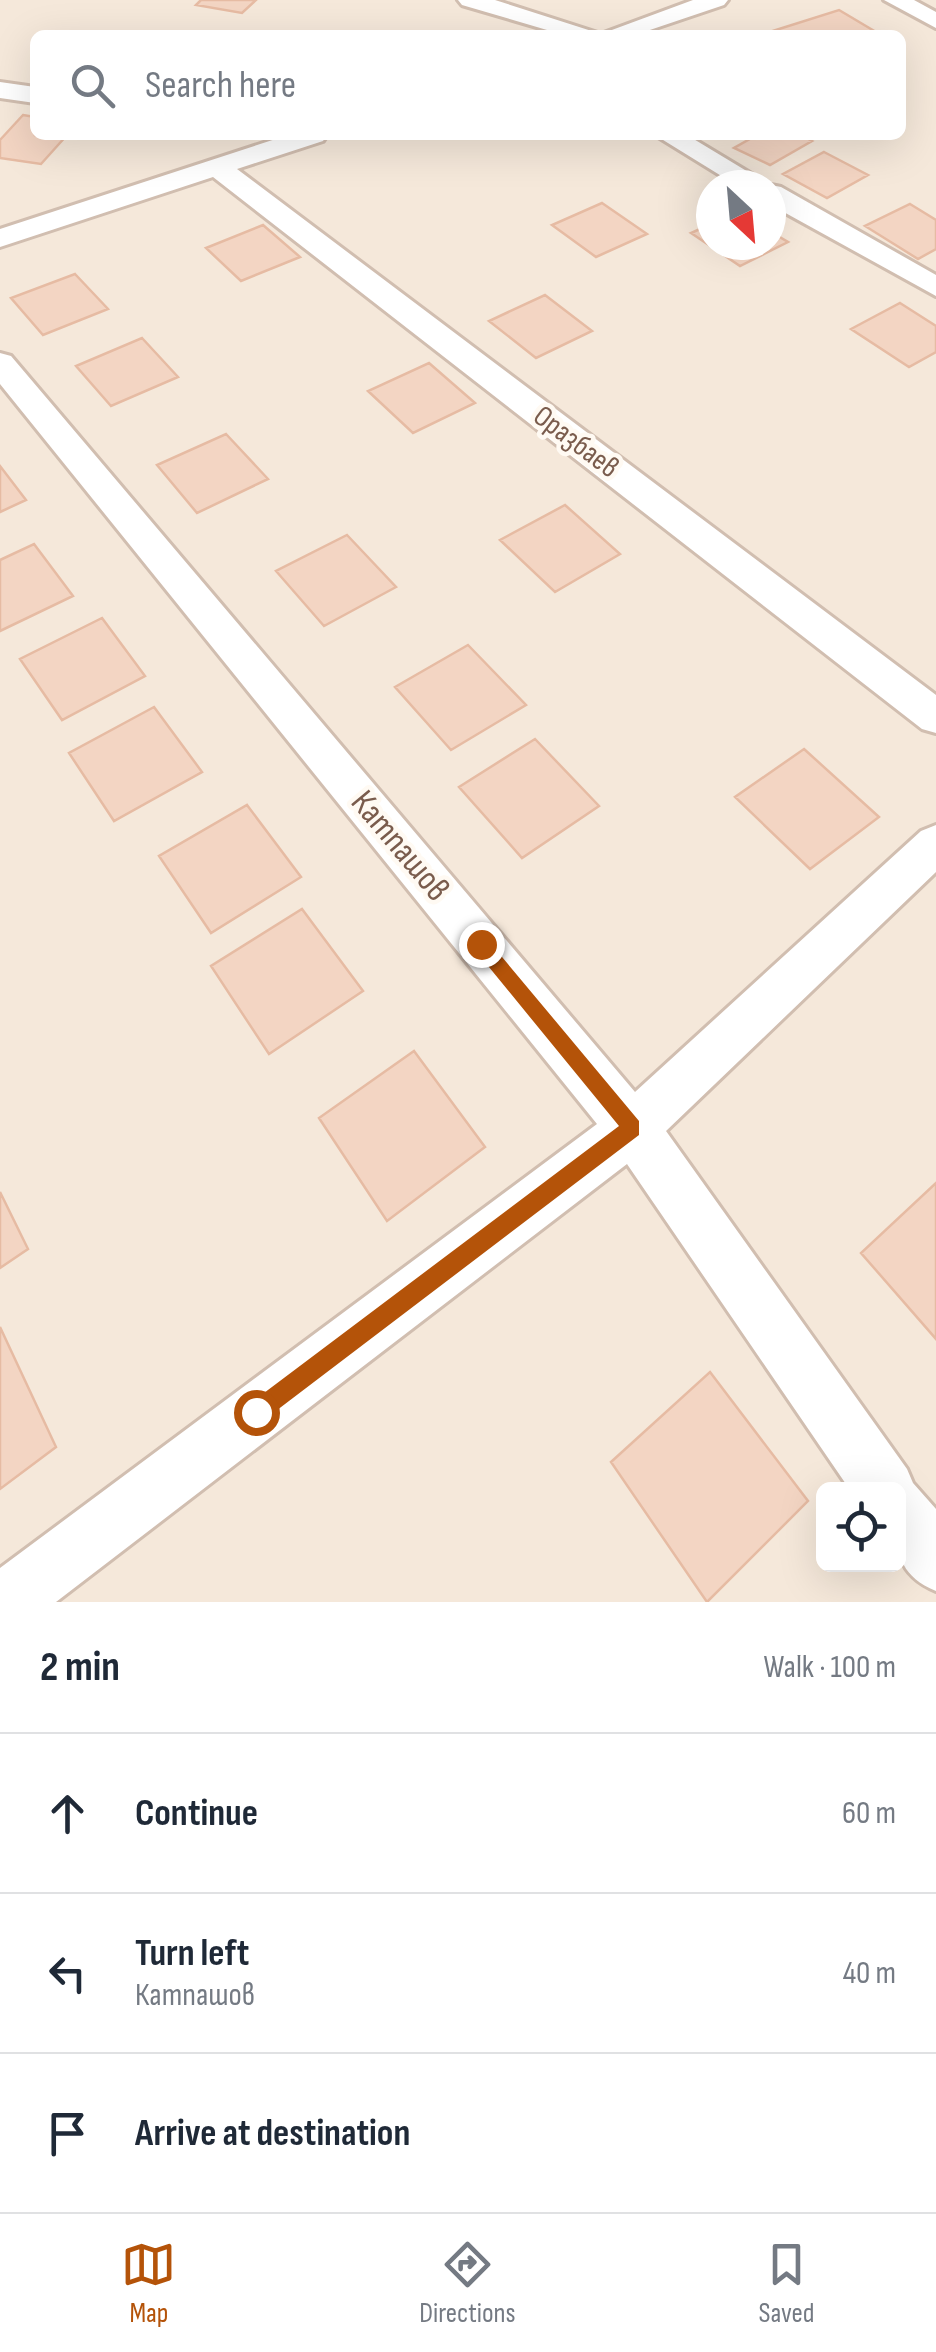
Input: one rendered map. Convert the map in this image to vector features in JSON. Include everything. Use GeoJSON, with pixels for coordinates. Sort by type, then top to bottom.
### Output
{"type":"FeatureCollection","features":[{"type":"Feature","properties":{"kind":"street"},"geometry":{"type":"LineString","coordinates":[[470,0],[573,30]]}},
{"type":"Feature","properties":{"kind":"street"},"geometry":{"type":"LineString","coordinates":[[627,30],[716,0]]}},
{"type":"Feature","properties":{"kind":"street"},"geometry":{"type":"LineString","coordinates":[[896,0],[936,20]]}},
{"type":"Feature","properties":{"kind":"street"},"geometry":{"type":"LineString","coordinates":[[0,90],[30,94]]}},
{"type":"Feature","properties":{"kind":"street"},"geometry":{"type":"LineString","coordinates":[[0,238],[216,151],[261,152],[298,140]]}},
{"type":"Feature","properties":{"kind":"street"},"geometry":{"type":"LineString","coordinates":[[677,140],[730,170]]}},
{"type":"Feature","properties":{"kind":"street","name":"Оразбаев"},"geometry":{"type":"LineString","coordinates":[[216,151],[936,717]]}},
{"type":"Feature","properties":{"kind":"street"},"geometry":{"type":"LineString","coordinates":[[786,202],[936,287]]}},
{"type":"Feature","properties":{"kind":"street","name":"Катпашов"},"geometry":{"type":"LineString","coordinates":[[0,363],[632,1128],[880,1482]]}},
{"type":"Feature","properties":{"kind":"street"},"geometry":{"type":"LineString","coordinates":[[6,1602],[632,1128],[936,844]]}},
{"type":"Feature","properties":{"kind":"street"},"geometry":{"type":"LineString","coordinates":[[906,1519],[936,1561]]}},
{"type":"Feature","properties":{"kind":"shaded area"},"geometry":{"type":"Polygon","coordinates":[[[0,0],[936,0],[936,1602],[0,1602],[0,0]]]}},
{"type":"Feature","properties":{"kind":"building"},"geometry":{"type":"Polygon","coordinates":[[[201,0],[256,0],[242,13],[196,5],[201,0]]]}},
{"type":"Feature","properties":{"kind":"building"},"geometry":{"type":"Polygon","coordinates":[[[839,10],[873,30],[776,30],[839,10]]]}},
{"type":"Feature","properties":{"kind":"building"},"geometry":{"type":"Polygon","coordinates":[[[23,115],[30,116],[30,140],[63,140],[41,164],[0,158],[0,140],[23,115]]]}},
{"type":"Feature","properties":{"kind":"building"},"geometry":{"type":"Polygon","coordinates":[[[748,140],[812,141],[770,165],[734,148],[748,140]]]}},
{"type":"Feature","properties":{"kind":"building"},"geometry":{"type":"Polygon","coordinates":[[[824,152],[868,175],[827,198],[786,172],[824,152]]]}},
{"type":"Feature","properties":{"kind":"building"},"geometry":{"type":"Polygon","coordinates":[[[602,203],[647,234],[596,257],[552,225],[602,203]]]}},
{"type":"Feature","properties":{"kind":"building"},"geometry":{"type":"Polygon","coordinates":[[[910,204],[936,220],[936,249],[918,259],[865,226],[910,204]]]}},
{"type":"Feature","properties":{"kind":"building"},"geometry":{"type":"Polygon","coordinates":[[[263,225],[300,257],[241,281],[206,248],[263,225]]]}},
{"type":"Feature","properties":{"kind":"building"},"geometry":{"type":"Polygon","coordinates":[[[731,260],[752,260],[740,266],[731,260]]]}},
{"type":"Feature","properties":{"kind":"building"},"geometry":{"type":"Polygon","coordinates":[[[75,274],[108,309],[43,335],[11,298],[75,274]]]}},
{"type":"Feature","properties":{"kind":"building"},"geometry":{"type":"Polygon","coordinates":[[[545,295],[592,331],[536,358],[489,321],[545,295]]]}},
{"type":"Feature","properties":{"kind":"building"},"geometry":{"type":"Polygon","coordinates":[[[900,303],[936,326],[936,352],[909,367],[851,329],[900,303]]]}},
{"type":"Feature","properties":{"kind":"building"},"geometry":{"type":"Polygon","coordinates":[[[142,338],[178,377],[111,406],[76,366],[142,338]]]}},
{"type":"Feature","properties":{"kind":"building"},"geometry":{"type":"Polygon","coordinates":[[[429,363],[475,403],[413,433],[368,391],[429,363]]]}},
{"type":"Feature","properties":{"kind":"building"},"geometry":{"type":"Polygon","coordinates":[[[226,434],[268,479],[197,513],[157,465],[226,434]]]}},
{"type":"Feature","properties":{"kind":"building"},"geometry":{"type":"Polygon","coordinates":[[[0,466],[26,500],[0,512],[0,466]]]}},
{"type":"Feature","properties":{"kind":"building"},"geometry":{"type":"Polygon","coordinates":[[[565,505],[620,554],[555,592],[500,540],[565,505]]]}},
{"type":"Feature","properties":{"kind":"building"},"geometry":{"type":"Polygon","coordinates":[[[347,535],[396,587],[324,626],[276,571],[347,535]]]}},
{"type":"Feature","properties":{"kind":"building"},"geometry":{"type":"Polygon","coordinates":[[[34,544],[73,596],[0,631],[0,560],[34,544]]]}},
{"type":"Feature","properties":{"kind":"building"},"geometry":{"type":"Polygon","coordinates":[[[102,618],[145,676],[62,720],[20,659],[102,618]]]}},
{"type":"Feature","properties":{"kind":"building"},"geometry":{"type":"Polygon","coordinates":[[[468,645],[526,705],[451,750],[395,687],[468,645]]]}},
{"type":"Feature","properties":{"kind":"building"},"geometry":{"type":"Polygon","coordinates":[[[154,707],[202,772],[114,821],[69,753],[154,707]]]}},
{"type":"Feature","properties":{"kind":"building"},"geometry":{"type":"Polygon","coordinates":[[[535,739],[599,806],[522,858],[459,787],[535,739]]]}},
{"type":"Feature","properties":{"kind":"building"},"geometry":{"type":"Polygon","coordinates":[[[804,749],[879,817],[810,869],[735,797],[804,749]]]}},
{"type":"Feature","properties":{"kind":"building"},"geometry":{"type":"Polygon","coordinates":[[[247,805],[301,877],[211,933],[159,856],[247,805]]]}},
{"type":"Feature","properties":{"kind":"building"},"geometry":{"type":"Polygon","coordinates":[[[302,909],[363,991],[269,1054],[211,966],[302,909]]]}},
{"type":"Feature","properties":{"kind":"building"},"geometry":{"type":"Polygon","coordinates":[[[414,1051],[485,1147],[387,1221],[319,1118],[414,1051]]]}},
{"type":"Feature","properties":{"kind":"building"},"geometry":{"type":"Polygon","coordinates":[[[936,1183],[936,1339],[861,1253],[936,1183]]]}},
{"type":"Feature","properties":{"kind":"building"},"geometry":{"type":"Polygon","coordinates":[[[0,1192],[28,1249],[0,1268],[0,1192]]]}},
{"type":"Feature","properties":{"kind":"building"},"geometry":{"type":"Polygon","coordinates":[[[0,1327],[56,1447],[0,1489],[0,1327]]]}},
{"type":"Feature","properties":{"kind":"building"},"geometry":{"type":"Polygon","coordinates":[[[710,1372],[808,1501],[707,1602],[611,1462],[710,1372]]]}},
{"type":"Feature","properties":{"kind":"route"},"geometry":{"type":"LineString","coordinates":[[256,1412],[632,1128],[481,944]]}}]}
